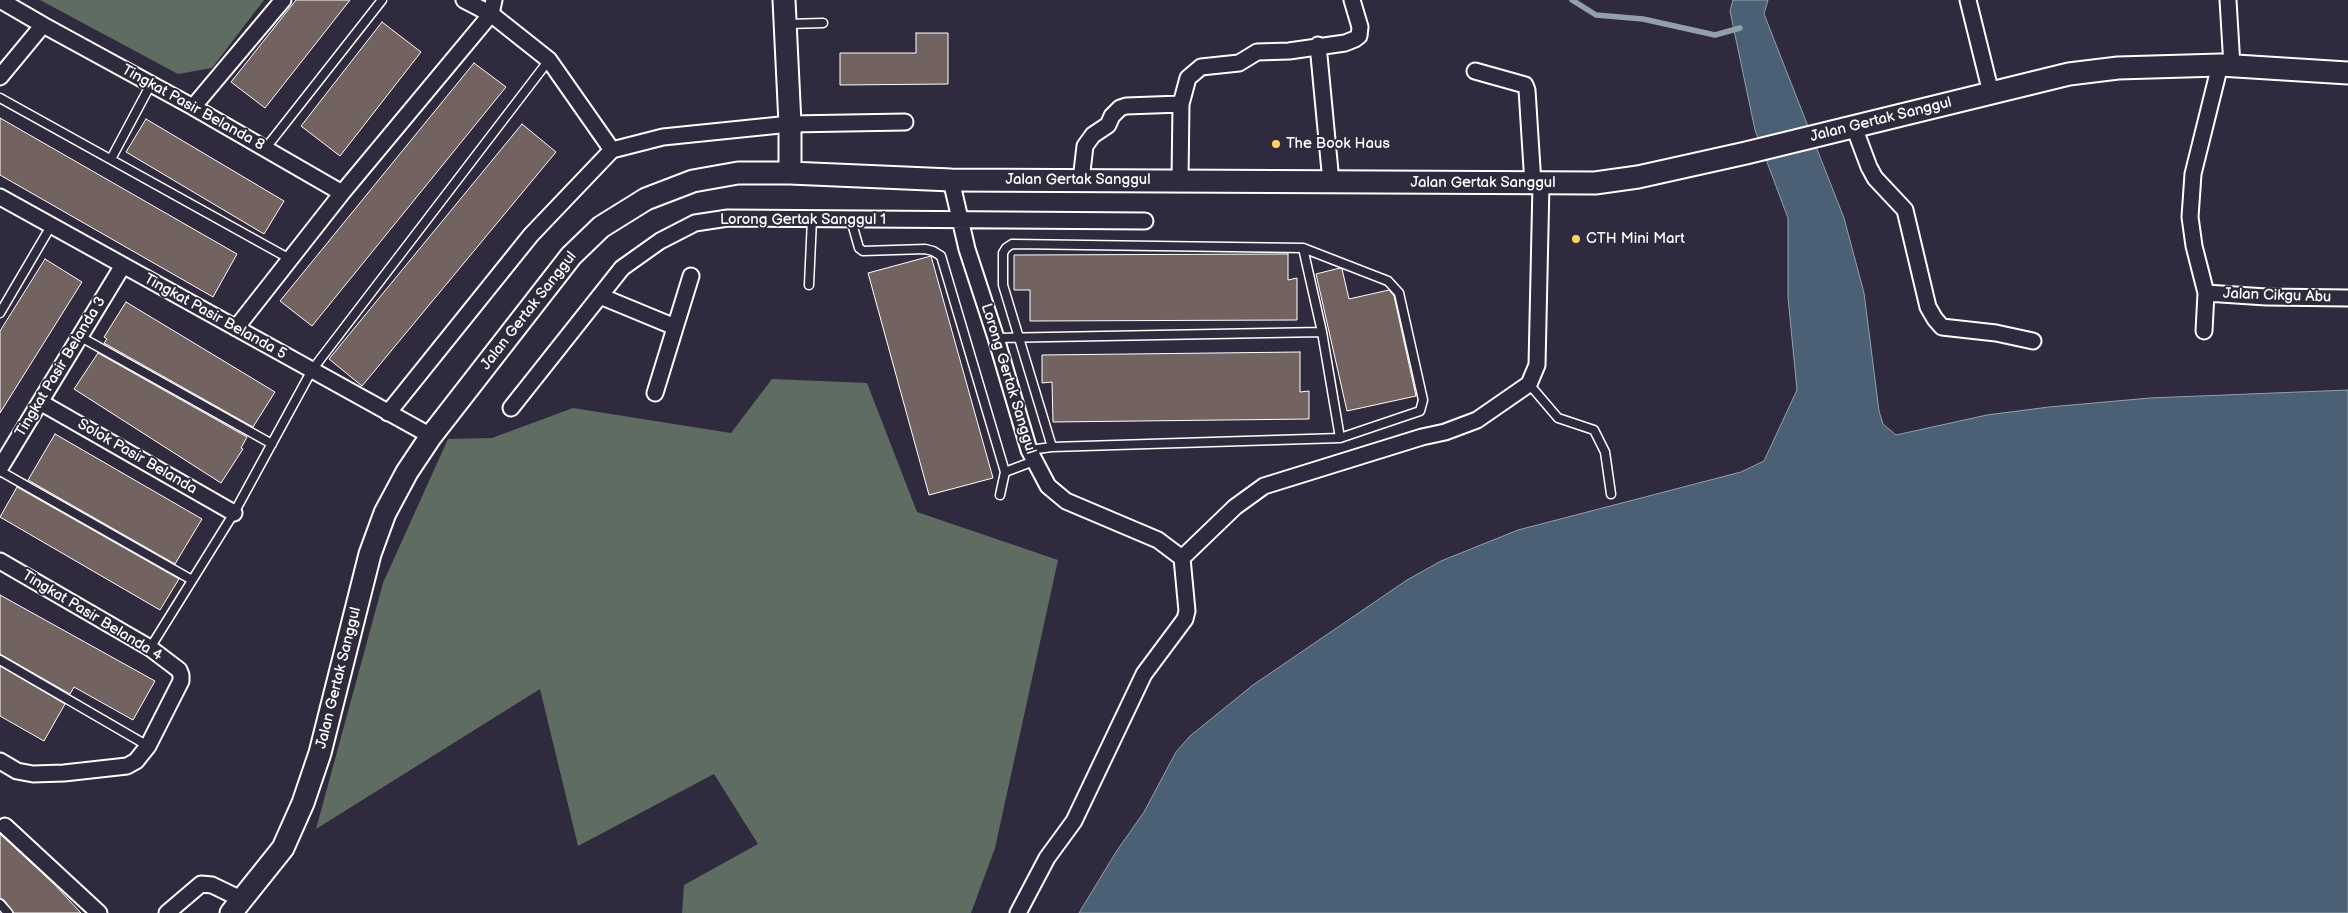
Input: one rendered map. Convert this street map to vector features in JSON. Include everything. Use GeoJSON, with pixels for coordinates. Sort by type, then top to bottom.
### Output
{"type":"FeatureCollection","features":[{"type":"Feature","properties":{"kind":"main road"},"geometry":{"type":"LineString","coordinates":[[784,0],[790,124],[790,173]]}},
{"type":"Feature","properties":{"kind":"main road","name":"Jalan Gertak Sanggul"},"geometry":{"type":"LineString","coordinates":[[237,907],[283,848],[303,803],[320,753],[370,554],[385,513],[407,472],[431,436],[558,271],[601,227],[646,199],[693,181],[738,173],[790,173],[951,180],[1180,180],[1537,184],[1595,182],[1638,177],[1746,153],[2079,73],[2118,68],[2226,65],[2348,73]]}},
{"type":"Feature","properties":{"kind":"street","name":"Tingkat Pasir Belanda 8"},"geometry":{"type":"LineString","coordinates":[[0,0],[342,193]]}},
{"type":"Feature","properties":{"kind":"street"},"geometry":{"type":"LineString","coordinates":[[193,108],[283,0]]}},
{"type":"Feature","properties":{"kind":"street"},"geometry":{"type":"LineString","coordinates":[[464,0],[492,7],[549,60],[612,150]]}},
{"type":"Feature","properties":{"kind":"street"},"geometry":{"type":"LineString","coordinates":[[1180,180],[1181,104],[1188,78],[1201,67],[1239,63],[1257,52],[1290,51],[1318,45],[1345,43],[1359,36],[1360,27],[1352,0]]}},
{"type":"Feature","properties":{"kind":"street"},"geometry":{"type":"LineString","coordinates":[[1968,0],[1991,93]]}},
{"type":"Feature","properties":{"kind":"street"},"geometry":{"type":"LineString","coordinates":[[2204,331],[2206,293],[2194,246],[2190,216],[2193,174],[2226,65],[2228,0]]}},
{"type":"Feature","properties":{"kind":"street"},"geometry":{"type":"LineString","coordinates":[[236,328],[492,7]]}},
{"type":"Feature","properties":{"kind":"street"},"geometry":{"type":"LineString","coordinates":[[0,77],[43,25]]}},
{"type":"Feature","properties":{"kind":"street"},"geometry":{"type":"LineString","coordinates":[[1318,45],[1331,182]]}},
{"type":"Feature","properties":{"kind":"street"},"geometry":{"type":"LineString","coordinates":[[1018,913],[1047,858],[1074,822],[1144,674],[1185,619],[1187,611],[1182,558],[1236,507],[1264,486],[1477,420],[1529,384],[1537,365],[1537,184],[1527,90],[1524,85],[1475,71]]}},
{"type":"Feature","properties":{"kind":"street"},"geometry":{"type":"LineString","coordinates":[[1081,180],[1085,146],[1093,135],[1108,125],[1112,116],[1120,108],[1126,106],[1181,104]]}},
{"type":"Feature","properties":{"kind":"street"},"geometry":{"type":"LineString","coordinates":[[388,413],[531,235],[612,150],[663,137],[790,124],[905,122]]}},
{"type":"Feature","properties":{"kind":"street"},"geometry":{"type":"LineString","coordinates":[[1854,127],[1875,178],[1905,210],[1928,307],[1935,319],[1942,327],[1996,333],[2032,341]]}},
{"type":"Feature","properties":{"kind":"street","name":"Lorong Gertak Sanggul"},"geometry":{"type":"LineString","coordinates":[[951,180],[967,249],[1031,456],[1048,486],[1055,494],[1066,501],[1158,540],[1182,558]]}},
{"type":"Feature","properties":{"kind":"street","name":"Tingkat Pasir Belanda 5"},"geometry":{"type":"LineString","coordinates":[[0,197],[431,436]]}},
{"type":"Feature","properties":{"kind":"street","name":"Lorong Gertak Sanggul 1"},"geometry":{"type":"LineString","coordinates":[[511,408],[622,268],[660,241],[695,223],[728,218],[851,220],[960,218],[1145,221]]}},
{"type":"Feature","properties":{"kind":"street","name":"Tingkat Pasir Belanda 3"},"geometry":{"type":"LineString","coordinates":[[0,470],[122,266]]}},
{"type":"Feature","properties":{"kind":"street"},"geometry":{"type":"LineString","coordinates":[[655,393],[691,276]]}},
{"type":"Feature","properties":{"kind":"street","name":"Jalan Cikgu Abu"},"geometry":{"type":"LineString","coordinates":[[2206,293],[2266,297],[2348,298]]}},
{"type":"Feature","properties":{"kind":"street"},"geometry":{"type":"LineString","coordinates":[[600,296],[675,327]]}},
{"type":"Feature","properties":{"kind":"street","name":"Solok Pasir Belanda"},"geometry":{"type":"LineString","coordinates":[[40,402],[234,513]]}},
{"type":"Feature","properties":{"kind":"street","name":"Tingkat Pasir Belanda 4"},"geometry":{"type":"LineString","coordinates":[[0,561],[150,648],[178,670],[181,675],[181,681],[148,746]]}},
{"type":"Feature","properties":{"kind":"street"},"geometry":{"type":"LineString","coordinates":[[0,761],[17,771],[33,774],[82,771],[127,766],[136,761],[148,746]]}},
{"type":"Feature","properties":{"kind":"street"},"geometry":{"type":"LineString","coordinates":[[5,826],[99,913]]}},
{"type":"Feature","properties":{"kind":"street"},"geometry":{"type":"LineString","coordinates":[[166,913],[201,884],[212,885],[237,907]]}},
{"type":"Feature","properties":{"kind":"lane"},"geometry":{"type":"LineString","coordinates":[[265,149],[382,0]]}},
{"type":"Feature","properties":{"kind":"lane"},"geometry":{"type":"LineString","coordinates":[[786,24],[823,23]]}},
{"type":"Feature","properties":{"kind":"lane"},"geometry":{"type":"LineString","coordinates":[[150,648],[234,513],[312,370],[549,60]]}},
{"type":"Feature","properties":{"kind":"lane"},"geometry":{"type":"LineString","coordinates":[[111,159],[151,84]]}},
{"type":"Feature","properties":{"kind":"lane"},"geometry":{"type":"LineString","coordinates":[[0,98],[290,258]]}},
{"type":"Feature","properties":{"kind":"lane"},"geometry":{"type":"LineString","coordinates":[[809,285],[812,219]]}},
{"type":"Feature","properties":{"kind":"lane"},"geometry":{"type":"LineString","coordinates":[[851,220],[859,248],[863,251],[924,249],[932,250],[941,256],[1005,472],[1000,495]]}},
{"type":"Feature","properties":{"kind":"lane"},"geometry":{"type":"LineString","coordinates":[[0,313],[51,226]]}},
{"type":"Feature","properties":{"kind":"lane"},"geometry":{"type":"LineString","coordinates":[[1005,472],[1031,456],[1052,447],[1340,438],[1420,411],[1423,400],[1399,293],[1388,281],[1303,248],[1012,244],[1003,253],[1003,284],[1052,447]]}},
{"type":"Feature","properties":{"kind":"lane"},"geometry":{"type":"LineString","coordinates":[[1303,248],[1322,332],[1340,438]]}},
{"type":"Feature","properties":{"kind":"lane"},"geometry":{"type":"LineString","coordinates":[[996,338],[1018,336],[1322,332]]}},
{"type":"Feature","properties":{"kind":"lane"},"geometry":{"type":"LineString","coordinates":[[79,336],[272,444]]}},
{"type":"Feature","properties":{"kind":"lane"},"geometry":{"type":"LineString","coordinates":[[1529,384],[1558,418],[1594,430],[1605,452],[1611,494]]}},
{"type":"Feature","properties":{"kind":"lane"},"geometry":{"type":"LineString","coordinates":[[0,470],[192,580]]}},
{"type":"Feature","properties":{"kind":"lane"},"geometry":{"type":"LineString","coordinates":[[0,660],[148,746]]}},
{"type":"Feature","properties":{"kind":"lane"},"geometry":{"type":"LineString","coordinates":[[0,904],[8,913]]}},
{"type":"Feature","properties":{"kind":"green space"},"geometry":{"type":"Polygon","coordinates":[[[40,0],[264,0],[212,68],[178,74],[40,0]]]}},
{"type":"Feature","properties":{"kind":"green space"},"geometry":{"type":"Polygon","coordinates":[[[772,379],[867,383],[917,512],[1058,560],[995,848],[971,913],[682,913],[684,885],[758,844],[714,774],[578,846],[540,689],[316,829],[383,583],[448,439],[492,438],[573,408],[731,433],[772,379]]]}},
{"type":"Feature","properties":{"kind":"water"},"geometry":{"type":"Polygon","coordinates":[[[1733,0],[1768,0],[1764,14],[1844,218],[1864,293],[1879,411],[1883,424],[1896,435],[1987,415],[2049,407],[2150,398],[2348,390],[2348,913],[1079,913],[1116,852],[1144,812],[1176,752],[1190,736],[1253,685],[1407,580],[1441,561],[1518,530],[1741,472],[1764,461],[1797,390],[1788,297],[1788,218],[1755,130],[1730,11],[1733,0]]]}},
{"type":"Feature","properties":{"kind":"building"},"geometry":{"type":"Polygon","coordinates":[[[296,0],[350,0],[265,108],[231,82],[296,0]]]}},
{"type":"Feature","properties":{"kind":"building"},"geometry":{"type":"Polygon","coordinates":[[[382,22],[421,52],[340,156],[301,126],[382,22]]]}},
{"type":"Feature","properties":{"kind":"building"},"geometry":{"type":"Polygon","coordinates":[[[916,33],[948,33],[948,84],[840,85],[840,53],[916,53],[916,33]]]}},
{"type":"Feature","properties":{"kind":"building"},"geometry":{"type":"Polygon","coordinates":[[[474,63],[506,87],[312,326],[280,301],[474,63]]]}},
{"type":"Feature","properties":{"kind":"building"},"geometry":{"type":"Polygon","coordinates":[[[0,118],[237,254],[213,297],[0,175],[0,118]]]}},
{"type":"Feature","properties":{"kind":"building"},"geometry":{"type":"Polygon","coordinates":[[[146,119],[284,201],[264,234],[126,152],[146,119]]]}},
{"type":"Feature","properties":{"kind":"building"},"geometry":{"type":"Polygon","coordinates":[[[522,124],[556,152],[362,386],[329,359],[522,124]]]}},
{"type":"Feature","properties":{"kind":"building"},"geometry":{"type":"Polygon","coordinates":[[[1288,254],[1288,280],[1297,278],[1297,320],[1030,321],[1030,290],[1014,290],[1014,255],[1288,254]]]}},
{"type":"Feature","properties":{"kind":"building"},"geometry":{"type":"Polygon","coordinates":[[[931,256],[993,478],[929,495],[868,273],[931,256]]]}},
{"type":"Feature","properties":{"kind":"building"},"geometry":{"type":"Polygon","coordinates":[[[45,259],[82,282],[0,413],[0,331],[45,259]]]}},
{"type":"Feature","properties":{"kind":"building"},"geometry":{"type":"Polygon","coordinates":[[[1342,269],[1349,299],[1389,290],[1394,296],[1416,396],[1347,411],[1316,274],[1342,269]]]}},
{"type":"Feature","properties":{"kind":"building"},"geometry":{"type":"Polygon","coordinates":[[[126,302],[275,392],[253,427],[104,343],[107,339],[104,337],[126,302]]]}},
{"type":"Feature","properties":{"kind":"building"},"geometry":{"type":"Polygon","coordinates":[[[1300,352],[1300,392],[1309,391],[1309,419],[1053,422],[1052,382],[1042,383],[1042,355],[1300,352]]]}},
{"type":"Feature","properties":{"kind":"building"},"geometry":{"type":"Polygon","coordinates":[[[98,353],[247,437],[241,448],[243,449],[221,483],[74,389],[98,353]]]}},
{"type":"Feature","properties":{"kind":"building"},"geometry":{"type":"Polygon","coordinates":[[[55,434],[202,519],[175,564],[28,480],[55,434]]]}},
{"type":"Feature","properties":{"kind":"building"},"geometry":{"type":"Polygon","coordinates":[[[17,487],[179,579],[160,610],[0,517],[17,487]]]}},
{"type":"Feature","properties":{"kind":"building"},"geometry":{"type":"Polygon","coordinates":[[[0,595],[155,681],[133,720],[74,687],[70,694],[0,654],[0,595]]]}},
{"type":"Feature","properties":{"kind":"building"},"geometry":{"type":"Polygon","coordinates":[[[0,666],[65,704],[44,741],[0,716],[0,666]]]}},
{"type":"Feature","properties":{"kind":"building"},"geometry":{"type":"Polygon","coordinates":[[[0,834],[54,884],[81,913],[14,913],[4,900],[0,898],[0,834]]]}},
{"type":"Feature","properties":{"kind":"waterway"},"geometry":{"type":"LineString","coordinates":[[1572,0],[1596,15],[1643,19],[1715,35],[1740,28]]}},
{"type":"Feature","properties":{"kind":"place","name":"The Book Haus"},"geometry":{"type":"Point","coordinates":[1276,144]}},
{"type":"Feature","properties":{"kind":"place","name":"CTH Mini Mart"},"geometry":{"type":"Point","coordinates":[1576,239]}}]}
